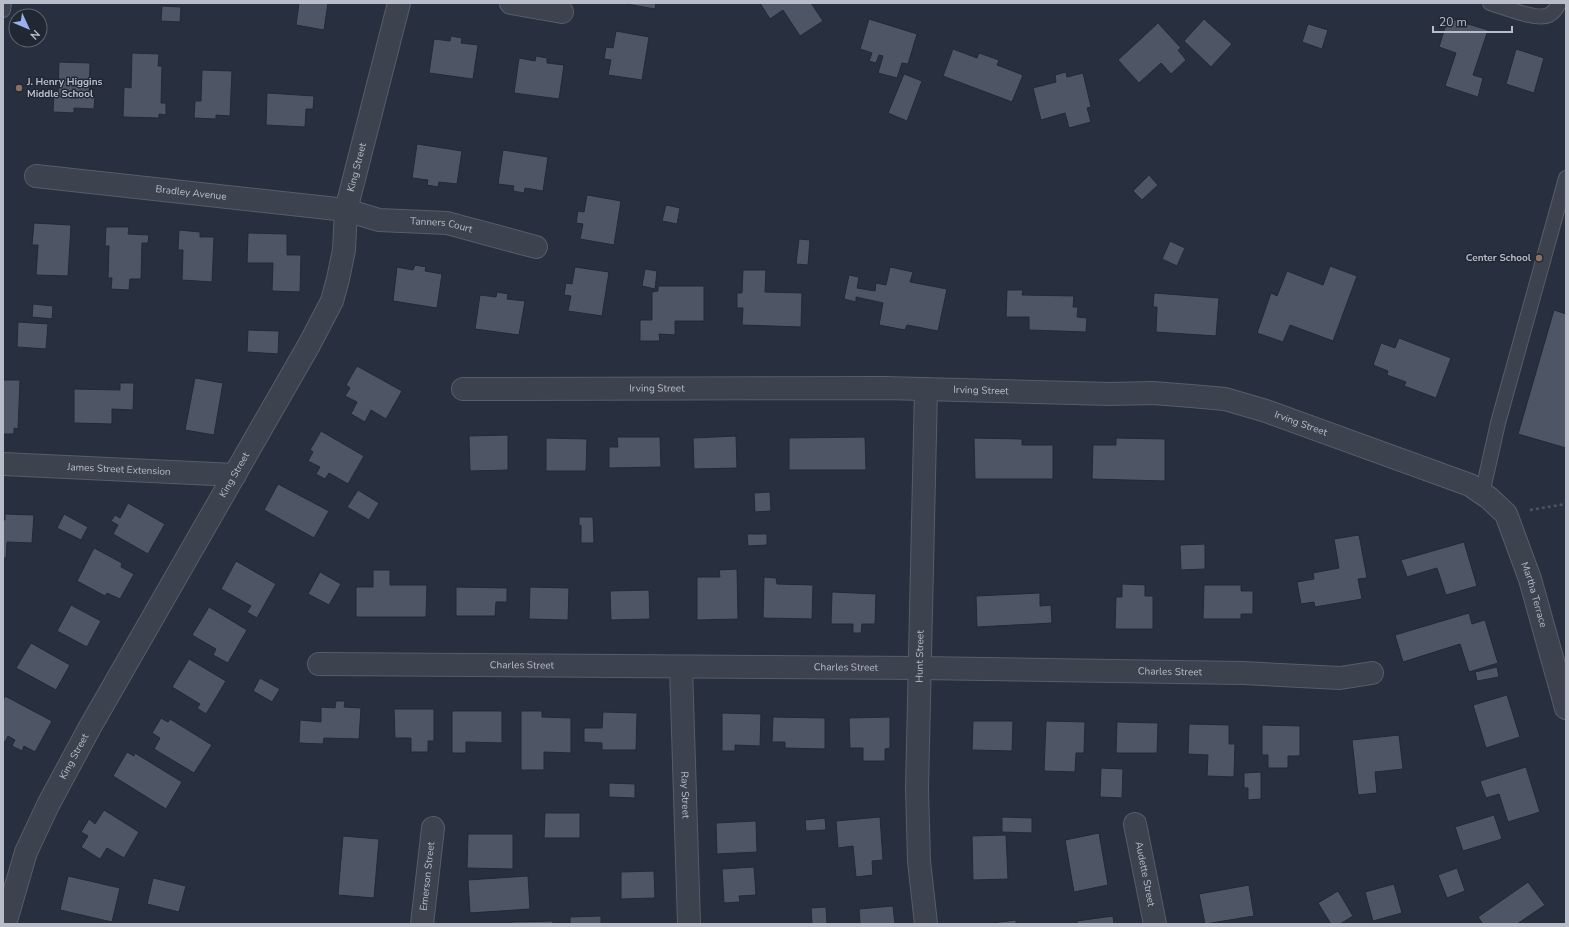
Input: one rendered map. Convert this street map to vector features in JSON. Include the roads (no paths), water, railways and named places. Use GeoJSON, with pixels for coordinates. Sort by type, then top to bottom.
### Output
{"type":"FeatureCollection","features":[{"type":"Feature","properties":{"kind":"street","name":"King Street"},"geometry":{"type":"LineString","coordinates":[[5,924],[26,852],[48,805],[90,727],[235,475],[323,320],[332,301],[344,250],[346,210],[399,3]]}},
{"type":"Feature","properties":{"kind":"street"},"geometry":{"type":"LineString","coordinates":[[511,3],[562,12]]}},
{"type":"Feature","properties":{"kind":"street","name":"Bradley Avenue"},"geometry":{"type":"LineString","coordinates":[[36,176],[346,210]]}},
{"type":"Feature","properties":{"kind":"street","name":"Tanners Court"},"geometry":{"type":"LineString","coordinates":[[346,210],[379,220],[447,224],[536,247]]}},
{"type":"Feature","properties":{"kind":"street","name":"Irving Street"},"geometry":{"type":"LineString","coordinates":[[463,389],[876,388],[1110,394],[1153,393],[1225,399],[1266,411],[1413,464],[1470,486],[1482,494]]}},
{"type":"Feature","properties":{"kind":"street","name":"Hunt Street"},"geometry":{"type":"LineString","coordinates":[[926,389],[917,789],[919,861],[926,924]]}},
{"type":"Feature","properties":{"kind":"street","name":"James Street Extension"},"geometry":{"type":"LineString","coordinates":[[3,464],[235,475]]}},
{"type":"Feature","properties":{"kind":"street","name":"Martha Terrace"},"geometry":{"type":"LineString","coordinates":[[1482,494],[1489,498],[1506,514],[1530,579],[1566,708]]}},
{"type":"Feature","properties":{"kind":"street","name":"Charles Street"},"geometry":{"type":"LineString","coordinates":[[320,664],[920,668],[1243,673],[1340,678],[1372,673]]}},
{"type":"Feature","properties":{"kind":"street","name":"Ray Street"},"geometry":{"type":"LineString","coordinates":[[681,667],[689,924]]}},
{"type":"Feature","properties":{"kind":"street","name":"Audette Street"},"geometry":{"type":"LineString","coordinates":[[1134,824],[1155,924]]}},
{"type":"Feature","properties":{"kind":"street","name":"Emerson Street"},"geometry":{"type":"LineString","coordinates":[[422,924],[433,828]]}},
{"type":"Feature","properties":{"kind":"lane"},"geometry":{"type":"LineString","coordinates":[[3,10],[4,3]]}},
{"type":"Feature","properties":{"kind":"lane"},"geometry":{"type":"LineString","coordinates":[[1490,3],[1538,17],[1548,15],[1557,8],[1559,3]]}},
{"type":"Feature","properties":{"kind":"lane"},"geometry":{"type":"LineString","coordinates":[[1482,494],[1498,423],[1566,178]]}},
{"type":"Feature","properties":{"kind":"place","name":"J. Henry Higgins Middle School"},"geometry":{"type":"Point","coordinates":[19,88]}},
{"type":"Feature","properties":{"kind":"place","name":"Center School"},"geometry":{"type":"Point","coordinates":[1539,258]}}]}
